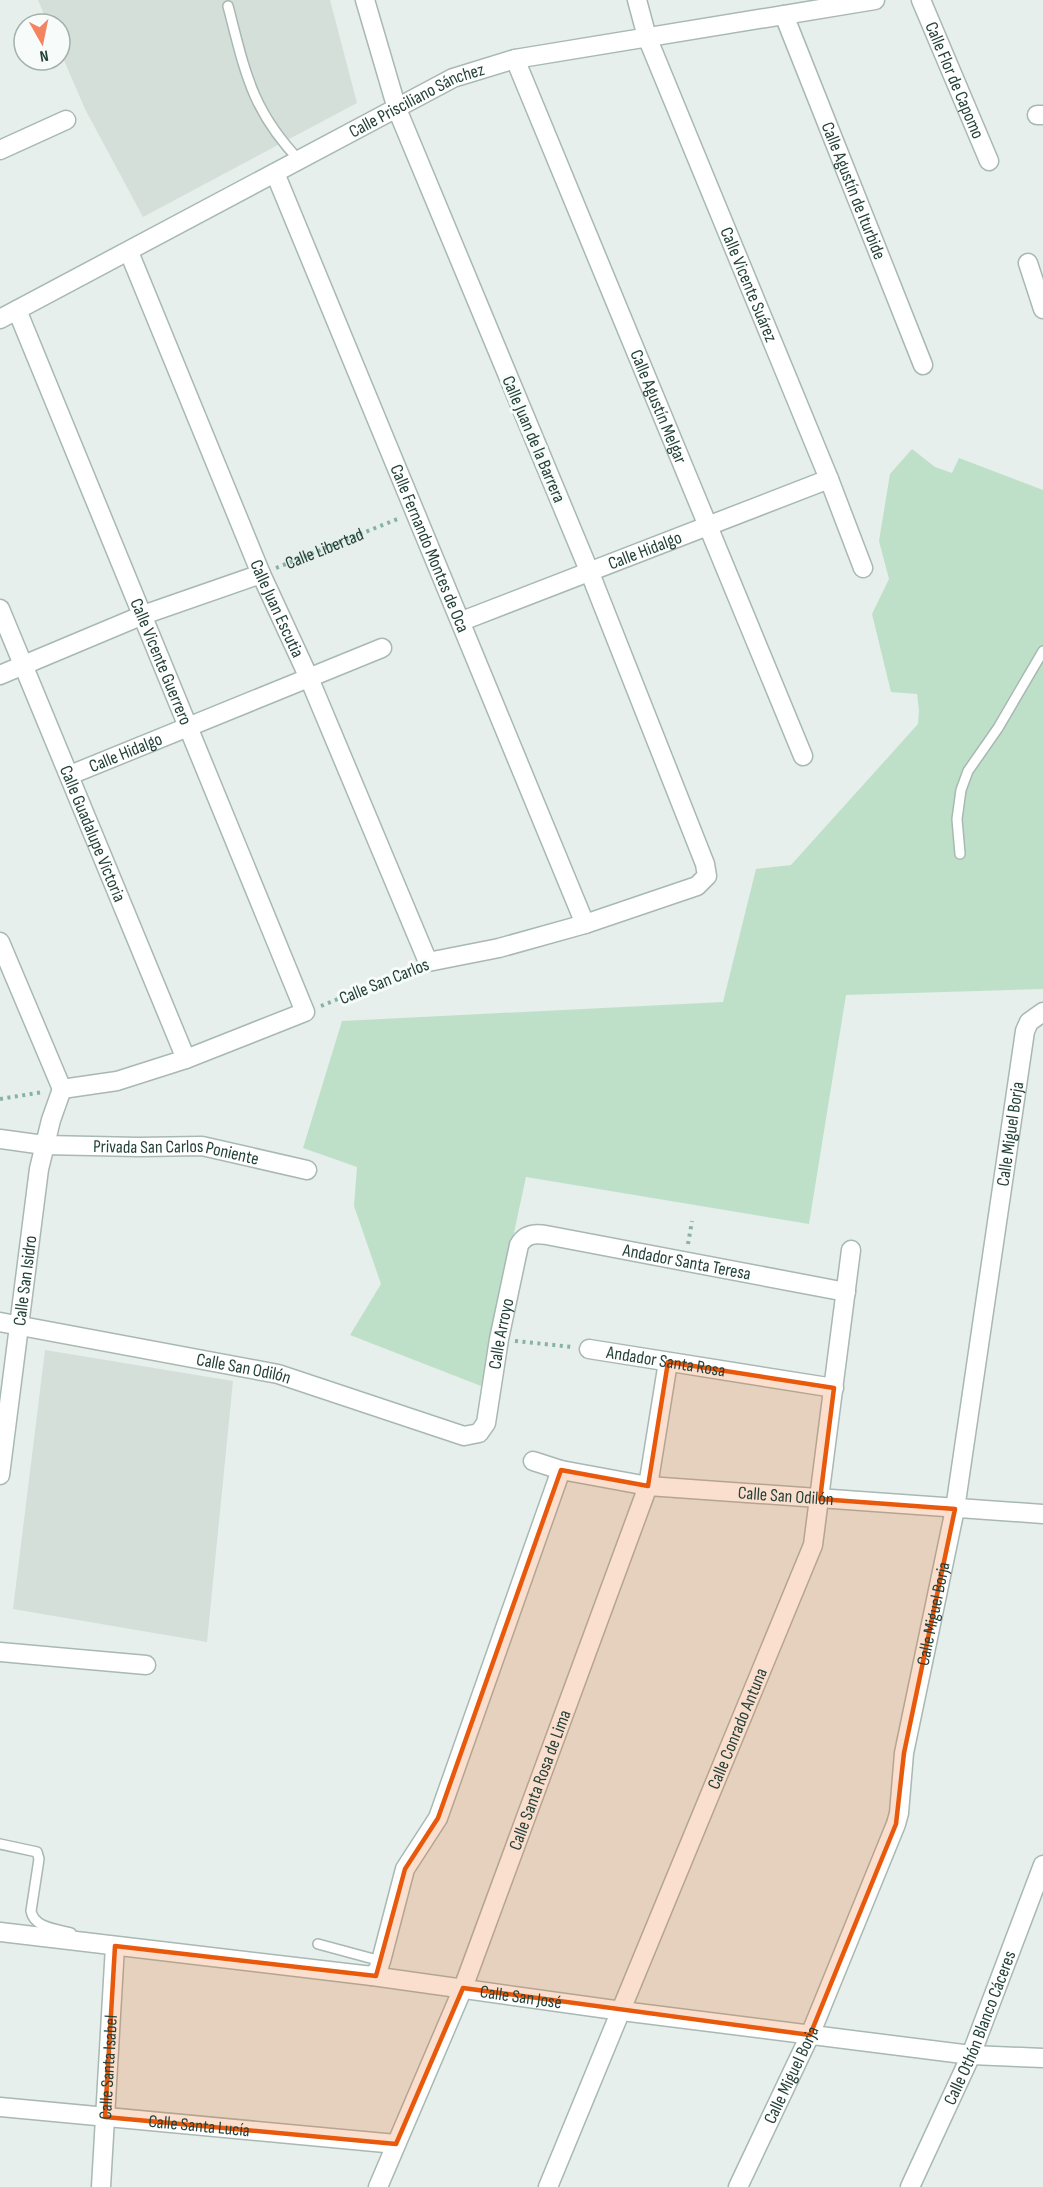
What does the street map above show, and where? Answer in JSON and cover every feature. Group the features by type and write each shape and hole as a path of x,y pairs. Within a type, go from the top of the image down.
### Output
{"street":[{"name":"Calle Juan de la Barrera","path":"365,0 397,109 590,573 705,864 707,876"},
{"name":"Calle Vicente Suárez","path":"637,0 647,38 829,479 863,568"},
{"name":"Calle Prisciliano Sánchez","path":"0,319 453,78 515,59 875,0"},
{"name":"Calle Flor de Capomo","path":"921,0 989,161"},
{"name":"Calle Agustín de Iturbide","path":"784,15 923,365"},
{"name":"Calle Agustín Melgar","path":"515,59 803,756"},
{"path":"0,150 66,120"},
{"name":"Calle Fernando Montes de Oca","path":"275,173 462,621 585,924"},
{"name":"Calle Juan Escutia","path":"129,252 261,574 309,678 428,962"},
{"path":"1028,263 1043,309"},
{"name":"Calle Vicente Guerrero","path":"17,310 305,1012"},
{"name":"Calle Hidalgo","path":"462,621 829,479"},
{"path":"0,675 143,615 261,574"},
{"name":"Calle Guadalupe Victoria","path":"0,609 186,1059"},
{"name":"Calle Hidalgo","path":"69,776 382,648"},
{"name":"Calle San Carlos","path":"428,962 499,948 585,924 697,886 707,876"},
{"path":"0,942 60,1094 117,1081 186,1059 305,1012"},
{"name":"Calle Miguel Borja","path":"738,2187 810,2035 899,1813 904,1753 955,1509 1025,1031 1040,1013"},
{"name":"Calle San Isidro","path":"0,1474 2,1446 21,1325 39,1169 60,1094"},
{"path":"0,1139 44,1145"},
{"name":"Privada San Carlos Poniente","path":"44,1145 202,1146 308,1170"},
{"name":"Andador Santa Teresa","path":"529,1236 546,1235 846,1292"},
{"name":"Calle Arroyo","path":"479,1433 486,1423 499,1339 519,1245 529,1236"},
{"name":"Calle Conrado Antuna","path":"548,2187 813,1545 851,1250"},
{"name":"Calle San Odilón","path":"0,1322 278,1374 464,1436 479,1433"},
{"name":"Andador Santa Rosa","path":"589,1349 834,1388"},
{"name":"Calle Santa Rosa de Lima","path":"378,2187 463,1988 648,1486 668,1362"},
{"name":"Calle San Odilón","path":"533,1461 561,1470 648,1486 1043,1514"},
{"path":"377,1969 405,1869 438,1818 561,1470"},
{"path":"0,1652 146,1665"},
{"name":"Calle Othón Blanco Cáceres","path":"910,2187 971,2055 1043,1865"},
{"name":"Calle San José","path":"0,1932 115,1946 377,1969 463,1988 622,2011 971,2055 1043,2058"},
{"name":"Calle Santa Isabel","path":"101,2187 115,1946"},
{"name":"Calle Santa Lucía","path":"0,2107 396,2144"}],"lane":[{"path":"228,6 248,82 254,96 270,126 300,160"},
{"path":"960,854 957,819 961,790 968,771 998,728 1043,651"},
{"path":"0,1844 33,1851 39,1856 31,1911 35,1922 115,1946"},
{"path":"318,1944 377,1969"}],"path":[{"name":"Calle Libertad","path":"261,574 415,512"},
{"name":"Calle San Carlos","path":"305,1012 428,962"},
{"path":"0,1099 60,1094"},
{"path":"685,1262 692,1221"},
{"name":"Andador Santa Rosa","path":"499,1339 589,1349"}],"highlighted area":[{"path":"668,1362 834,1388 820,1499 955,1509 904,1753 896,1824 810,2035 463,1988 396,2144 105,2117 115,1946 376,1976 405,1869 438,1818 561,1470 648,1486"}],"shaded area":[{"path":"38,0 330,0 357,103 143,217 85,109 69,72 72,72 72,12 43,12"},
{"path":"45,1350 233,1381 207,1642 13,1609"}],"green space":[{"path":"912,449 935,467 952,473 959,458 1043,490 1043,989 846,995 809,1224 526,1177 481,1386 350,1335 381,1284 354,1206 357,1167 303,1148 342,1021 723,1002 756,869 791,865 918,724 917,694 891,692 872,614 889,579 879,541 890,474"}]}
